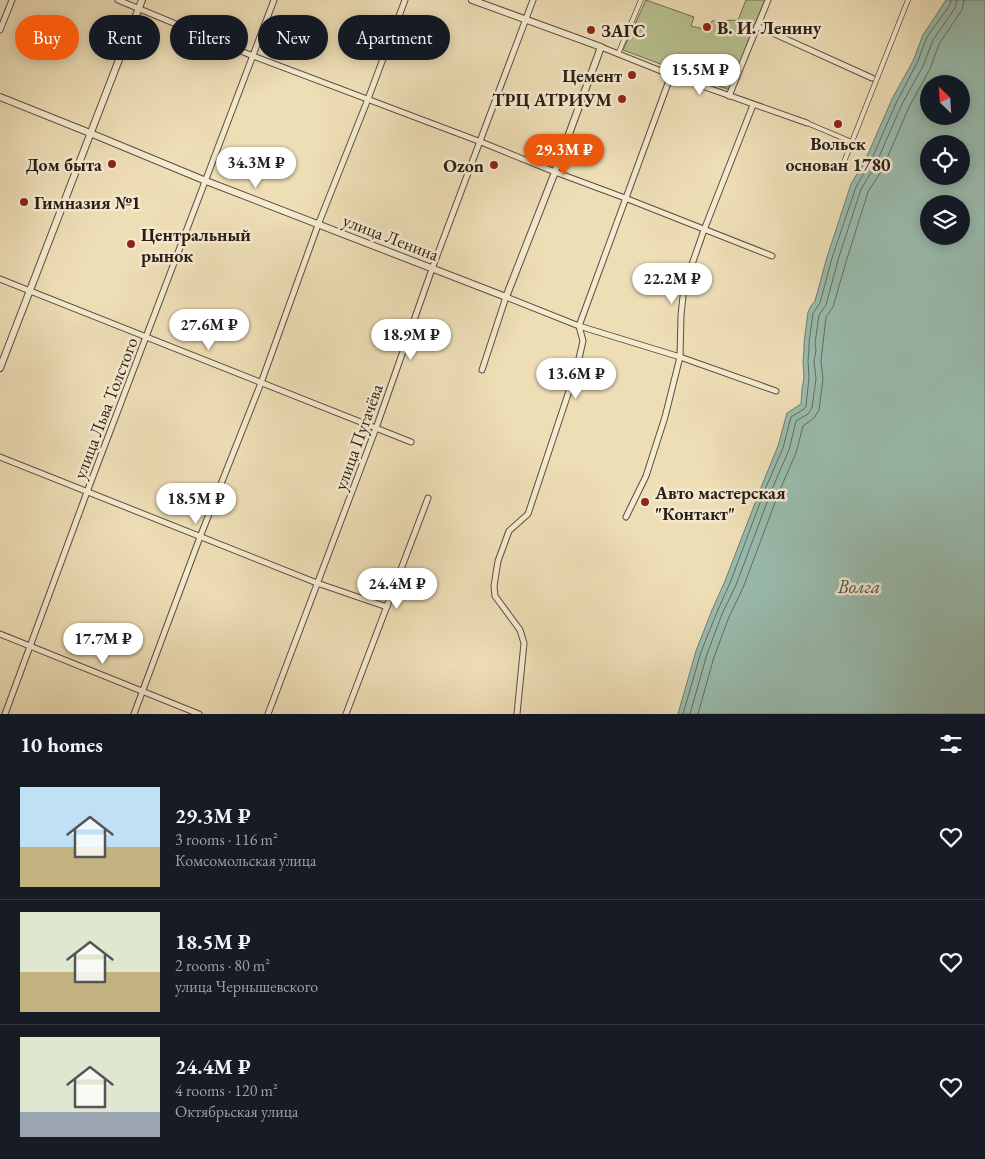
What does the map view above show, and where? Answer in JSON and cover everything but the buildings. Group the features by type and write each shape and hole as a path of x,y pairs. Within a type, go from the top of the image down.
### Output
{"street":[{"path":"0,30 12,0"},
{"path":"118,0 253,56 772,256"},
{"path":"0,368 142,0"},
{"name":"улица Льва Толстого","path":"5,714 87,492 274,0"},
{"path":"134,714 405,0"},
{"path":"472,0 601,47 671,75 807,123 852,142"},
{"name":"улица Пугачёва","path":"268,714 376,428 432,269 533,0"},
{"path":"618,54 641,0"},
{"path":"729,96 768,0"},
{"path":"842,167 908,0"},
{"path":"758,26 872,78"},
{"path":"482,370 506,297 601,47"},
{"path":"517,714 524,643 520,630 496,596 494,586 498,561 509,531 528,514 577,368 584,341 579,326 671,75"},
{"name":"улица Ленина","path":"0,97 318,225 579,326 680,357 776,391"},
{"path":"626,517 649,468 665,417 680,357 684,287 704,230 753,105"},
{"path":"0,279 411,442"},
{"path":"0,457 317,583 387,607"},
{"path":"346,714 428,498"},
{"path":"0,634 199,714"}],"green space":[{"path":"646,0 694,17 691,26 708,30 712,21 738,20 746,0 765,0 730,90 623,50"}],"water":[{"name":"Волга","path":"946,0 985,0 985,714 678,714 696,651 778,446 787,413 801,404 804,378 804,343 808,312 815,301 851,184 865,161 892,99 913,61 923,35"}],"place":[{"name":"В. И. Ленину","path":"707,27"},
{"name":"ЗАГС","path":"591,30"},
{"name":"Цемент","path":"632,75"},
{"name":"ТРЦ АТРИУМ","path":"622,99"},
{"name":"Вольск основан 1780","path":"838,124"},
{"name":"Дом быта","path":"112,164"},
{"name":"Ozon","path":"494,165"},
{"name":"Гимназия №1","path":"24,202"},
{"name":"Центральный рынок","path":"131,244"},
{"name":"Авто мастерская \"Контакт\"","path":"645,502"}]}
